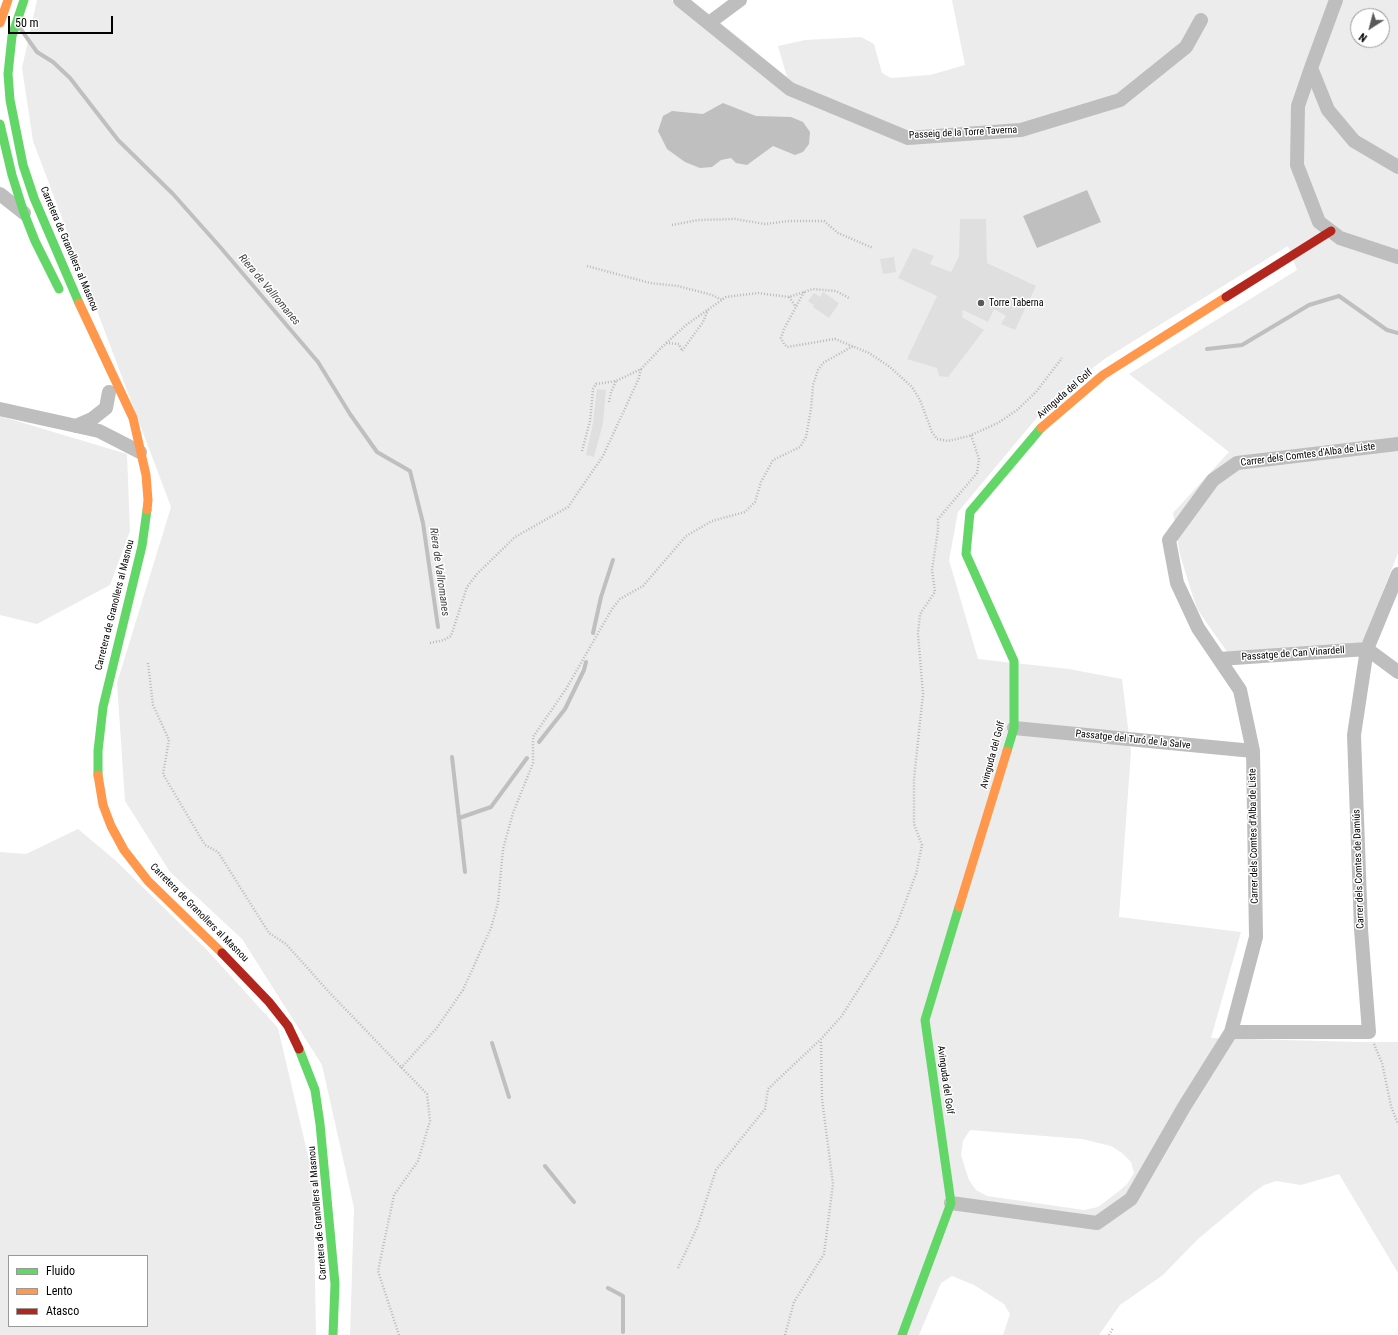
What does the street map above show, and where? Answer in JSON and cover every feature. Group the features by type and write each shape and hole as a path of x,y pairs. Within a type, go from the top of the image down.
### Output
{"main road":[{"path":"0,23 8,0"},
{"name":"Carretera de Granollers al Masnou","path":"24,0 12,36 8,74 10,100 24,165 34,198 63,267 133,418 146,475 148,500 145,528 102,707 98,751 98,774 103,805 111,826 124,850 148,880 239,969 269,1002 288,1026 297,1044 315,1090 320,1124 335,1284 333,1335"},
{"path":"0,124 12,175 24,213 35,241 63,299"},
{"path":"34,198 39,230 35,241"},
{"name":"Avinguda del Golf","path":"902,1335 951,1203 925,1020 1014,728 1014,661 966,554 970,512 1046,423 1103,375 1331,231"},
{"name":"Carretera de Granollers al Masnou","path":"124,422 140,452"}],"street":[{"name":"Passeig de la Torre Taverna","path":"680,0 790,89 908,138 1022,130 1120,100 1186,47 1200,20"},
{"path":"709,23 740,0"},
{"path":"1336,0 1298,106 1297,165 1319,222 1340,238 1398,257"},
{"path":"1311,68 1328,110 1354,141 1398,167"},
{"path":"0,194 24,213"},
{"path":"76,426 92,419 106,408 110,394"},
{"path":"0,409 99,432 140,452"},
{"name":"Carrer dels Comtes d'Alba de Liste","path":"951,1203 1004,1212 1097,1223 1131,1199 1184,1108 1231,1032 1256,937 1253,751 1240,690 1198,628 1177,583 1169,540 1213,480 1237,463 1398,444"},
{"name":"Carrer dels Comtes de Damiús","path":"1369,1032 1361,929 1354,735 1367,649 1398,574"},
{"path":"1367,649 1398,672"},
{"name":"Passatge de Can Vinardell","path":"1219,659 1367,649"},
{"name":"Passatge del Turó de la Salve","path":"1014,728 1253,751"},
{"path":"1231,1032 1369,1032"}],"path":[{"path":"672,225 698,220 735,219 765,224 789,221 824,221 838,233 873,248"},
{"path":"587,266 650,283 678,286 712,295 722,300"},
{"path":"582,451 590,422 593,389 596,384 616,381 641,368 686,325 726,297 758,293 789,297 813,289 836,291 849,298"},
{"path":"804,292 781,338 787,347 835,339 869,353 890,367 912,387 920,400 932,432 937,439 948,441 971,435 998,423 1017,410 1036,392 1062,358"},
{"path":"789,297 796,307"},
{"path":"666,343 679,344 682,351 703,322 709,310"},
{"path":"402,1068 436,1029 463,990 477,960 491,928 498,903 503,849 512,813 533,762 533,737 566,689 612,609 620,599 643,586 686,536 712,521 745,512 755,502 761,482 773,460 800,447 806,437 811,410 813,385 818,370 823,363 853,346"},
{"path":"430,643 444,640 451,636 468,588 477,574 515,537 568,507 604,456 639,378 641,368"},
{"path":"609,402 610,392 616,381"},
{"path":"678,1268 696,1228 716,1170 765,1109 768,1089 822,1039 841,1017 880,956 898,924 916,874 922,845 914,824 914,786 923,694 918,634 920,614 935,592 932,570 938,530 938,519 977,473 979,459 971,435"},
{"path":"148,663 153,705 169,740 163,774 205,845 218,852 269,933 286,944 329,992 428,1094 430,1121 418,1161 394,1195 378,1270 398,1335"},
{"path":"1369,1032 1382,1063 1391,1106 1398,1124"},
{"path":"785,1335 794,1302 824,1254 833,1184 822,1099 822,1039"},
{"path":"1109,1335 1113,1328"}],"shaded area":[{"path":"37,0 671,0 704,24 712,16 787,77 778,46 805,40 861,37 874,44 882,73 891,78 930,75 965,65 952,0 1398,0 1398,553 1362,645 1230,656 1197,609 1180,555 1173,513 1229,452 1129,374 1297,270 1288,246 1106,358 1055,396 958,512 949,560 978,659 1069,669 1122,679 1131,752 1119,917 1241,932 1211,1038 1398,1042 1398,1273 1339,1174 1301,1185 1276,1181 1264,1185 1197,1240 1163,1275 1120,1305 1099,1335 1003,1335 1010,1314 1004,1304 974,1285 952,1276 941,1283 919,1335 350,1335 354,1208 322,1065 242,939 170,872 125,801 117,683 171,507 33,141 22,68","holes":["970,1130 1082,1139 1111,1146 1122,1153 1131,1162 1134,1173 1127,1184 1098,1207 1084,1210 987,1196 976,1190 969,1180 961,1155 963,1141"]},
{"path":"723,103 756,116 791,117 803,122 810,132 809,144 803,152 795,155 773,146 747,165 736,163 731,158 721,160 712,167 700,168 685,162 667,149 658,131 663,116 672,111 703,114"},
{"path":"1087,190 1101,222 1037,248 1023,216"},
{"path":"0,416 127,454 130,531 110,585 37,624 0,615"},
{"path":"78,829 115,860 207,950 278,1028 313,1177 316,1335 0,1335 0,852 26,854"}],"building":[{"name":"Torre Taberna","path":"960,219 986,219 987,263 1036,286 1015,330 1001,324 1006,316 994,309 988,322 963,310 962,317 984,330 948,377 939,376 937,368 907,359 937,296 898,278 913,248 934,256 930,264 951,272 959,256"},
{"path":"894,257 896,272 883,274 880,259"},
{"path":"823,292 839,303 829,318 813,307 814,305 808,301 814,293 820,297"},
{"path":"597,389 606,390 603,423 594,457 586,455 593,423"}],"waterway":[{"name":"Riera de Vallromanes","path":"20,28 37,52 53,62 70,78 118,140 173,194 318,362 350,414 377,452 410,471 423,523 438,627"},
{"path":"1207,349 1242,345 1309,305 1339,296 1387,330 1398,333"},
{"path":"593,633 601,597 613,560"},
{"path":"539,742 565,709 584,670 586,662"},
{"name":"Riera de Vallromanes","path":"452,757 465,872"},
{"path":"459,818 491,807 527,758"},
{"name":"Riera de Vallromanes","path":"492,1043 509,1097"},
{"name":"Riera de Vallromanes","path":"545,1166 574,1202"},
{"name":"Riera de Vallromanes","path":"608,1288 623,1296 623,1332"}],"traffic: fast":[{"path":"24,0 12,36 8,74 10,100 23,165 34,198 79,303"},
{"path":"0,124 12,175 24,213 35,241 59,289"},
{"path":"1007,751 1014,728 1014,661 966,554 970,512 1041,428"},
{"path":"98,775 98,751 103,707 142,546 147,510"},
{"path":"902,1335 951,1203 925,1020 959,907"},
{"path":"299,1049 315,1090 320,1124 335,1284 333,1335"}],"traffic: slow":[{"path":"0,23 8,0"},
{"path":"1041,428 1103,375 1226,297"},
{"path":"79,303 133,418 146,475 148,500 147,510"},
{"path":"959,907 1007,751"},
{"path":"98,775 103,805 111,826 124,850 148,881 222,953"}],"traffic: jam":[{"path":"1226,297 1331,231"},
{"path":"222,953 269,1002 288,1026 299,1049"}],"place":[{"name":"Torre Taberna","path":"981,303"}]}
